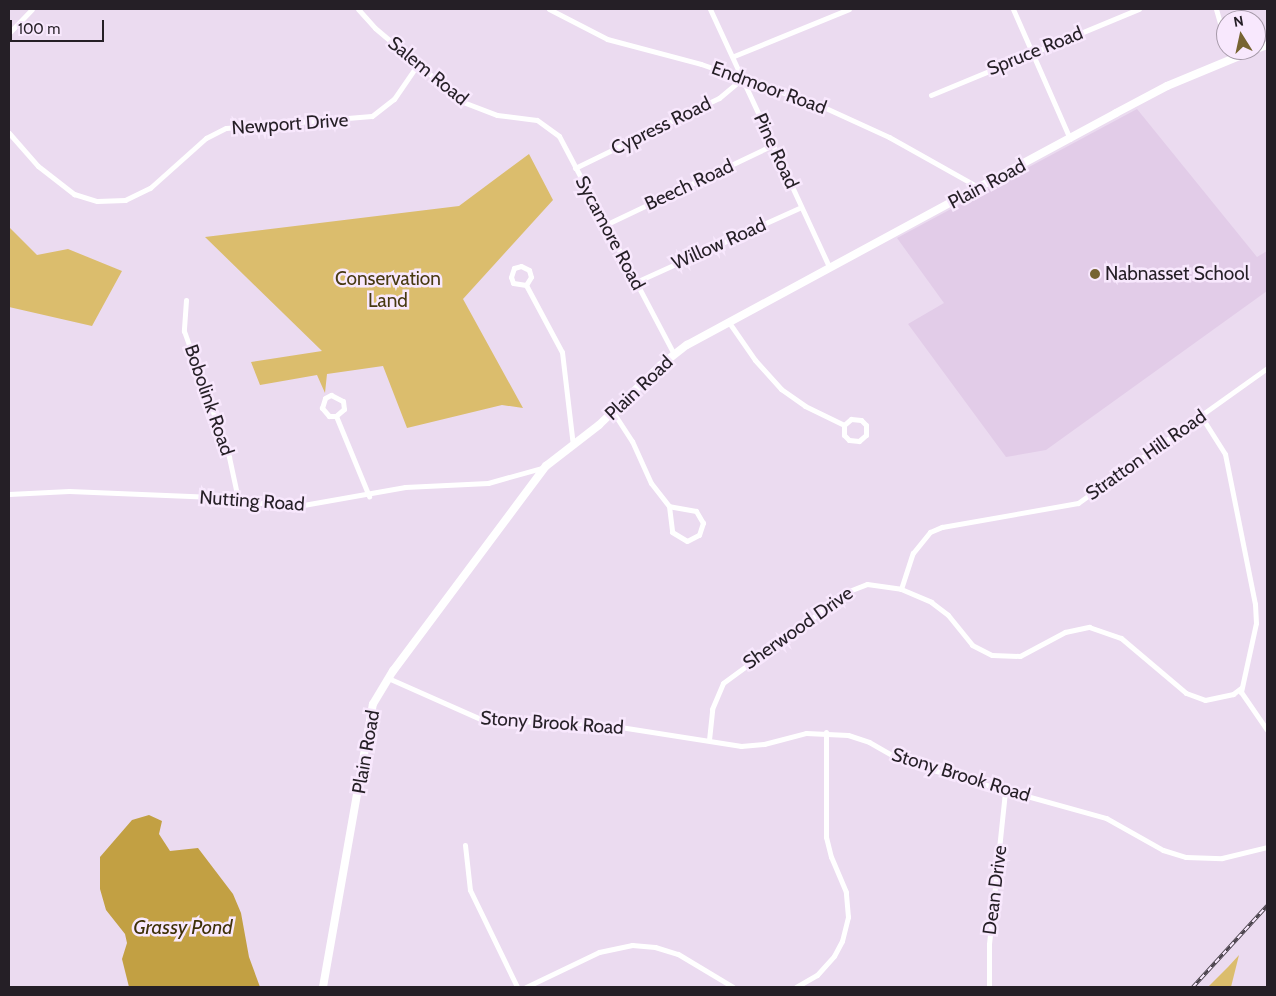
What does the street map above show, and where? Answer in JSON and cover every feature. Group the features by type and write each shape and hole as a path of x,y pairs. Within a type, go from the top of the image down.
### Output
{"main road":[{"name":"Plain Road","path":"323,987 356,811 367,724 373,704 388,678 546,466 613,412 674,354 728,321 980,188 1167,86 1230,60"}],"street":[{"path":"9,33 32,9"},
{"name":"Salem Road","path":"358,9 454,96 475,108 497,115 537,120"},
{"name":"Endmoor Road","path":"549,9 607,39 743,78 844,116 952,170 980,188"},
{"name":"Pine Road","path":"710,9 734,56 829,266"},
{"path":"734,56 849,9"},
{"path":"1013,9 1070,139"},
{"name":"Spruce Road","path":"931,95 1140,9"},
{"name":"Newport Drive","path":"9,132 38,166 74,194 97,201 125,200 150,188 206,138 226,128 372,116 394,99 418,64"},
{"name":"Cypress Road","path":"575,168 719,98 743,78"},
{"name":"Sycamore Road","path":"537,120 559,136 674,354"},
{"name":"Beech Road","path":"605,225 773,145"},
{"name":"Willow Road","path":"636,282 802,206"},
{"path":"517,266 524,266 531,274 526,285 519,286 511,280 512,270 517,266"},
{"path":"526,285 562,352 573,445"},
{"name":"Bobolink Road","path":"186,300 184,331 229,456 238,499"},
{"path":"728,321 755,360 781,389 805,406 844,425"},
{"name":"Stratton Hill Road","path":"901,589 916,547 930,532 948,526 1078,503 1267,368"},
{"path":"331,395 343,401 344,409 336,416 329,416 322,408 323,401 331,395"},
{"path":"613,412 632,441 651,483 669,506 671,528 675,536 687,541 699,535 703,523 696,511 669,506"},
{"path":"336,416 369,496"},
{"path":"1201,416 1225,454 1255,604 1256,623 1240,688 1267,730"},
{"path":"851,419 858,419 866,425 866,435 859,441 851,441 844,435 844,425 851,419"},
{"name":"Nutting Road","path":"9,494 69,491 238,499 292,507 369,496 405,487 488,483 546,466"},
{"path":"523,474 533,483"},
{"name":"Sherwood Drive","path":"709,740 714,699 718,689 731,675 849,591 867,584 901,589 943,610 972,645 992,655 1020,656 1065,632 1089,627 1121,638 1186,693 1205,700 1233,694 1240,688"},
{"name":"Stony Brook Road","path":"388,678 474,719 600,724 749,746 806,733 826,732 855,736 904,762 1005,792 1106,818 1163,850 1192,858 1222,858 1267,847"},
{"path":"796,987 817,975 834,956 842,941 848,917 846,892 827,844 826,732"},
{"name":"Dean Drive","path":"989,987 989,944 1005,792"},
{"path":"465,845 470,890 517,987"},
{"path":"526,987 609,948 643,945 678,954 733,987"}],"shaded area":[{"name":"Nabnasset School","path":"1137,109 1257,257 1267,251 1267,291 1046,450 1006,457 908,324 944,303 897,238"}],"green space":[{"name":"Conservation Land","path":"529,154 553,200 463,299 523,408 502,405 407,428 383,366 327,374 325,393 317,375 260,385 251,362 322,351 205,237 459,206"},
{"path":"9,227 37,255 68,249 122,271 92,326 9,307"},
{"path":"1239,955 1231,987 1208,987 1228,967"}],"water":[{"name":"Grassy Pond","path":"149,815 162,821 159,834 170,851 198,848 233,894 241,913 249,957 260,987 129,987 122,959 127,943 125,934 106,910 100,889 100,857 132,820"}],"railway":[{"path":"1193,987 1267,906"}],"place":[{"name":"Nabnasset School","path":"1095,274"}]}
